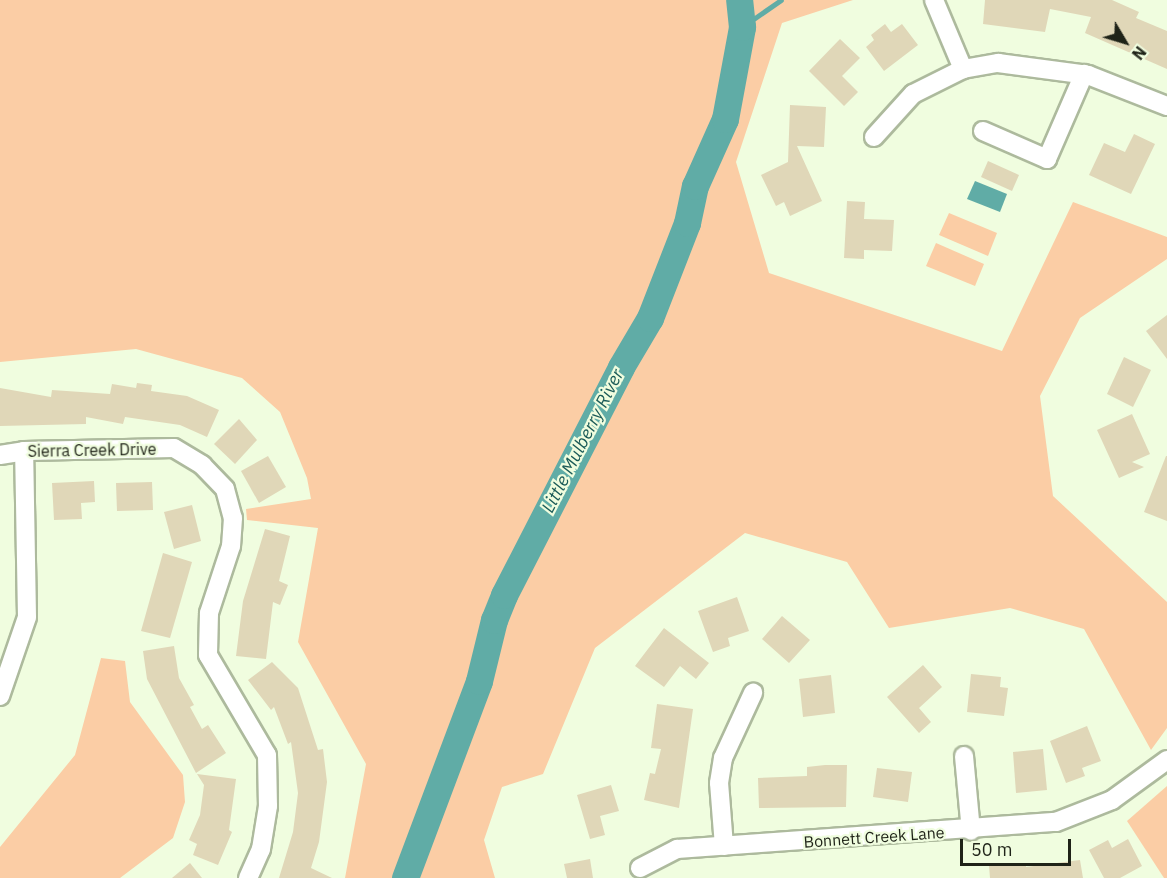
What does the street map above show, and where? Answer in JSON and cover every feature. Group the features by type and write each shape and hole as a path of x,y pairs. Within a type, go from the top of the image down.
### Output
{"street":[{"path":"934,0 963,69"},
{"path":"874,137 912,94 963,69 998,63 1084,74 1167,106"},
{"path":"983,131 1047,159 1084,74"},
{"name":"Sierra Creek Drive","path":"0,455 24,451 174,448 202,465 225,489 233,518 231,546 209,613 208,655 267,755 268,806 261,849 248,878"},
{"path":"0,696 27,617 24,451"},
{"path":"724,846 719,783 723,758 753,693"},
{"path":"964,756 971,831"},
{"name":"Bonnett Creek Lane","path":"640,868 677,849 971,831 1056,822 1112,800 1167,760"}],"shaded area":[{"path":"0,0 853,0 782,23 736,162 769,273 1002,351 1073,202 1167,237 1167,259 1080,318 1040,396 1053,496 1167,602 1167,728 1151,750 1084,629 1010,608 889,628 847,562 745,533 595,648 543,774 502,787 484,840 495,878 345,878 366,764 298,642 318,528 247,520 246,509 311,499 307,478 280,412 242,378 136,349 0,362"},
{"path":"949,213 997,233 988,256 939,235"},
{"path":"936,243 984,264 975,286 926,266"},
{"path":"101,658 125,661 130,702 183,775 185,802 173,838 120,878 0,878 0,847 75,755"},
{"path":"1167,786 1167,878 1164,878 1127,821"}],"water":[{"path":"975,181 1007,194 1000,212 967,199"}],"building":[{"path":"985,0 1112,0 1139,12 1136,18 1167,31 1167,69 1085,33 1091,17 1050,9 1045,32 983,24"},
{"path":"885,24 891,32 902,24 918,45 884,71 866,47 874,40 871,35"},
{"path":"840,39 860,58 842,76 858,92 844,106 809,71"},
{"path":"790,105 826,107 824,147 797,146 822,201 790,216 784,202 776,206 761,175 788,162"},
{"path":"1134,134 1155,144 1131,194 1089,175 1104,143 1125,152"},
{"path":"988,161 1019,175 1012,191 981,177"},
{"path":"847,201 865,202 864,219 894,220 892,251 864,250 864,259 844,258"},
{"path":"1167,315 1167,359 1146,331"},
{"path":"1124,357 1151,370 1133,407 1107,394"},
{"path":"137,383 152,385 151,391 187,396 219,410 207,437 180,425 125,417 123,424 86,417 86,424 0,426 0,388 51,397 52,390 110,394 112,384 136,388"},
{"path":"1132,414 1150,454 1132,462 1144,467 1119,478 1097,430"},
{"path":"239,419 257,440 235,464 214,444"},
{"path":"268,456 286,487 259,503 241,471"},
{"path":"1167,456 1167,521 1144,512"},
{"path":"94,481 95,502 81,503 82,519 54,520 52,483"},
{"path":"152,482 153,510 117,511 116,483"},
{"path":"192,505 201,541 174,549 164,512"},
{"path":"265,529 290,536 279,581 288,585 280,605 273,602 266,659 236,656 243,601"},
{"path":"163,553 192,562 170,638 141,631"},
{"path":"737,597 749,631 728,638 730,646 713,652 698,611"},
{"path":"782,616 810,640 789,663 762,639"},
{"path":"664,628 709,663 696,679 680,666 664,687 635,666"},
{"path":"174,646 179,678 194,705 190,707 202,729 208,725 226,753 196,773 147,679 143,651"},
{"path":"272,662 298,688 318,750 323,749 327,782 319,842 311,868 332,878 279,878 293,832 298,793 291,742 288,744 274,707 271,710 248,680"},
{"path":"923,665 942,687 919,708 931,722 919,733 887,697"},
{"path":"971,674 1001,677 1000,687 1008,688 1004,716 967,712"},
{"path":"831,675 835,713 803,717 799,679"},
{"path":"657,704 693,709 679,808 644,800 650,773 655,774 661,749 651,748"},
{"path":"1087,726 1101,761 1082,768 1085,776 1066,783 1050,741"},
{"path":"1043,749 1047,790 1016,793 1013,752"},
{"path":"847,765 846,807 759,808 758,778 807,776 807,767"},
{"path":"877,768 912,772 908,802 873,797"},
{"path":"197,774 236,779 229,830 232,832 218,865 193,855 197,844 189,840 200,815 204,785"},
{"path":"611,785 619,811 600,816 605,835 590,839 577,795"},
{"path":"1128,839 1142,866 1120,878 1104,878 1089,850 1108,840 1112,848"},
{"path":"590,859 593,878 567,878 564,864"},
{"path":"1080,860 1083,878 990,878 989,866 1026,864 1026,867"},
{"path":"190,863 202,878 172,878"}],"waterway":[{"name":"Little Mulberry River","path":"405,878 479,681 494,620 504,595 621,367 650,318 687,223 695,186 725,119 742,27 739,0"},
{"path":"742,27 781,0"}]}
